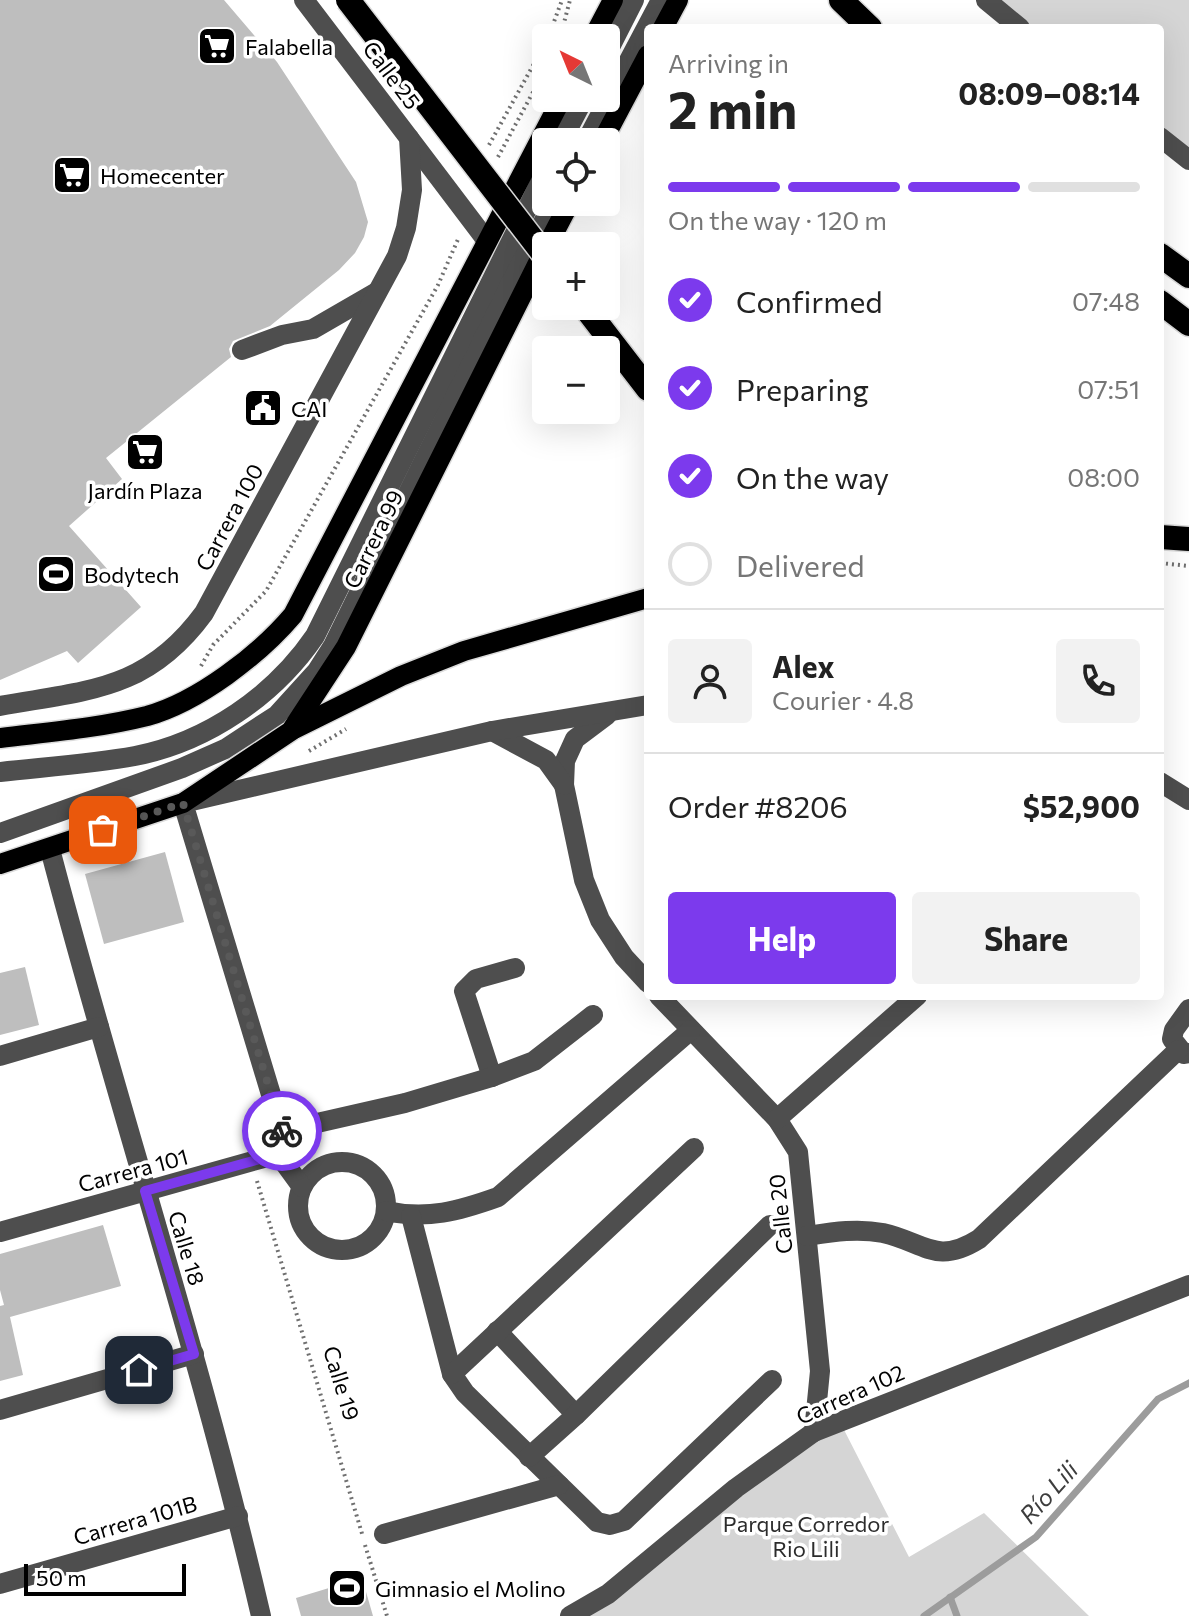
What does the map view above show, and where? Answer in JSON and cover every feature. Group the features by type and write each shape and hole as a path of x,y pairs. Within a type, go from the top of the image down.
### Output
{"highway":[{"path":"348,0 532,239"},
{"path":"841,0 866,24"},
{"path":"1164,258 1189,276"},
{"path":"595,320 644,384"},
{"path":"1164,529 1189,528"},
{"path":"1164,537 1189,539"}],"main road":[{"path":"600,24 613,0"},
{"path":"665,24 678,0"},
{"path":"609,128 644,63"},
{"name":"Carrera 99","path":"197,693 258,652 293,615 555,112"},
{"name":"Carrera 99","path":"183,803 291,731 346,647 532,275"},
{"path":"291,731 401,676 464,651 644,599"},
{"path":"0,738 98,726 150,715 197,693"},
{"path":"0,864 183,803"}],"street":[{"name":"Calle 25","path":"304,0 409,138 412,190"},
{"path":"620,28 634,0"},
{"path":"648,24 661,0"},
{"path":"997,4 1016,24"},
{"path":"593,128 644,32"},
{"path":"409,138 487,241"},
{"path":"1164,140 1189,160"},
{"name":"Carrera 100","path":"0,706 114,684 146,669 178,645 193,629 397,256 406,228 412,190"},
{"path":"2,772 135,755 175,745 262,696 300,659 315,636 532,199"},
{"path":"9,829 182,768 225,749 277,715 298,694 333,646 546,216"},
{"path":"242,350 282,335 313,329 377,292"},
{"path":"302,1187 278,1154 282,1131 183,803 492,731 644,706"},
{"path":"614,710 575,739 565,761 564,785 584,880 600,920 624,957 644,979"},
{"path":"492,731 546,760 564,785"},
{"path":"1164,784 1189,800"},
{"name":"Calle 18","path":"50,849 145,1191 194,1354 238,1516 261,1616"},
{"path":"492,1077 464,991 476,979 515,968"},
{"name":"Calle 20","path":"663,1000 777,1119 798,1152 820,1371 814,1432"},
{"path":"777,1119 912,1000"},
{"path":"807,1236 850,1230 884,1234 921,1247 959,1251 979,1239 1184,1051 1172,1039 1174,1030 1189,1009"},
{"path":"282,1131 405,1103 492,1077 534,1061 593,1015"},
{"path":"0,1056 99,1027"},
{"path":"386,1211 411,1216 463,1209 498,1197 691,1030"},
{"path":"452,1374 694,1148"},
{"name":"Carrera 101","path":"0,1232 278,1154"},
{"path":"330,1163 354,1164 375,1177 386,1199 386,1211 381,1226 372,1238 359,1247 344,1251 329,1249 315,1242 304,1231 298,1217 297,1201 302,1187 319,1168 330,1163"},
{"path":"411,1216 452,1374 465,1393 597,1522 610,1525 624,1521 772,1380"},
{"path":"529,1457 770,1225"},
{"name":"Carrera 102","path":"570,1616 608,1594 736,1488 814,1432 1189,1285"},
{"path":"497,1331 576,1415"},
{"path":"0,1410 194,1354"},
{"path":"384,1534 559,1485"},
{"name":"Carrera 101B","path":"0,1584 238,1516"}],"path":[{"path":"553,24 562,0"},
{"path":"564,24 570,0"},
{"path":"485,151 532,67"},
{"path":"495,163 532,94"},
{"path":"197,693 203,659 266,591 438,285 468,216"},
{"path":"1164,563 1189,566"},
{"path":"308,752 357,722"},
{"name":"Calle 19","path":"251,1163 387,1616"}],"green space":[{"path":"986,0 1189,0 1189,160 1164,140 1164,24 1015,24"},
{"name":"Parque Corredor Rio Lili","path":"840,1422 909,1557 984,1513 1089,1616 570,1616"}],"building":[{"name":"Jardín Plaza","path":"0,0 224,0 277,62 356,182 368,222 355,253 339,270 270,326 233,341 229,349 231,357 106,458 122,479 69,526 141,607 78,663 67,651 0,680"},
{"name":"CAI","path":"256,392 279,400 269,425 246,416"},
{"path":"165,852 184,922 104,944 85,874"},
{"path":"25,967 39,1025 0,1035 0,973"},
{"path":"103,1225 121,1286 10,1317 23,1375 0,1381 0,1306 4,1305 0,1290 0,1254"},
{"name":"Gimnasio el Molino","path":"362,1578 373,1616 301,1616 296,1598"}],"waterway":[{"name":"Río Lili","path":"924,1616 1036,1537 1158,1399 1189,1383"},
{"path":"950,1597 957,1616"}],"way so far":[{"path":"103,830 183,803 282,1131"}],"place":[{"name":"Falabella","path":"217,46"},
{"name":"Homecenter","path":"72,175"},
{"name":"CAI","path":"263,408"},
{"name":"Jardín Plaza","path":"145,452"},
{"name":"Bodytech","path":"56,574"},
{"name":"Gimnasio el Molino","path":"347,1588"}],"route":[{"path":"139,1370 194,1354 145,1191 278,1154 282,1131"}]}
